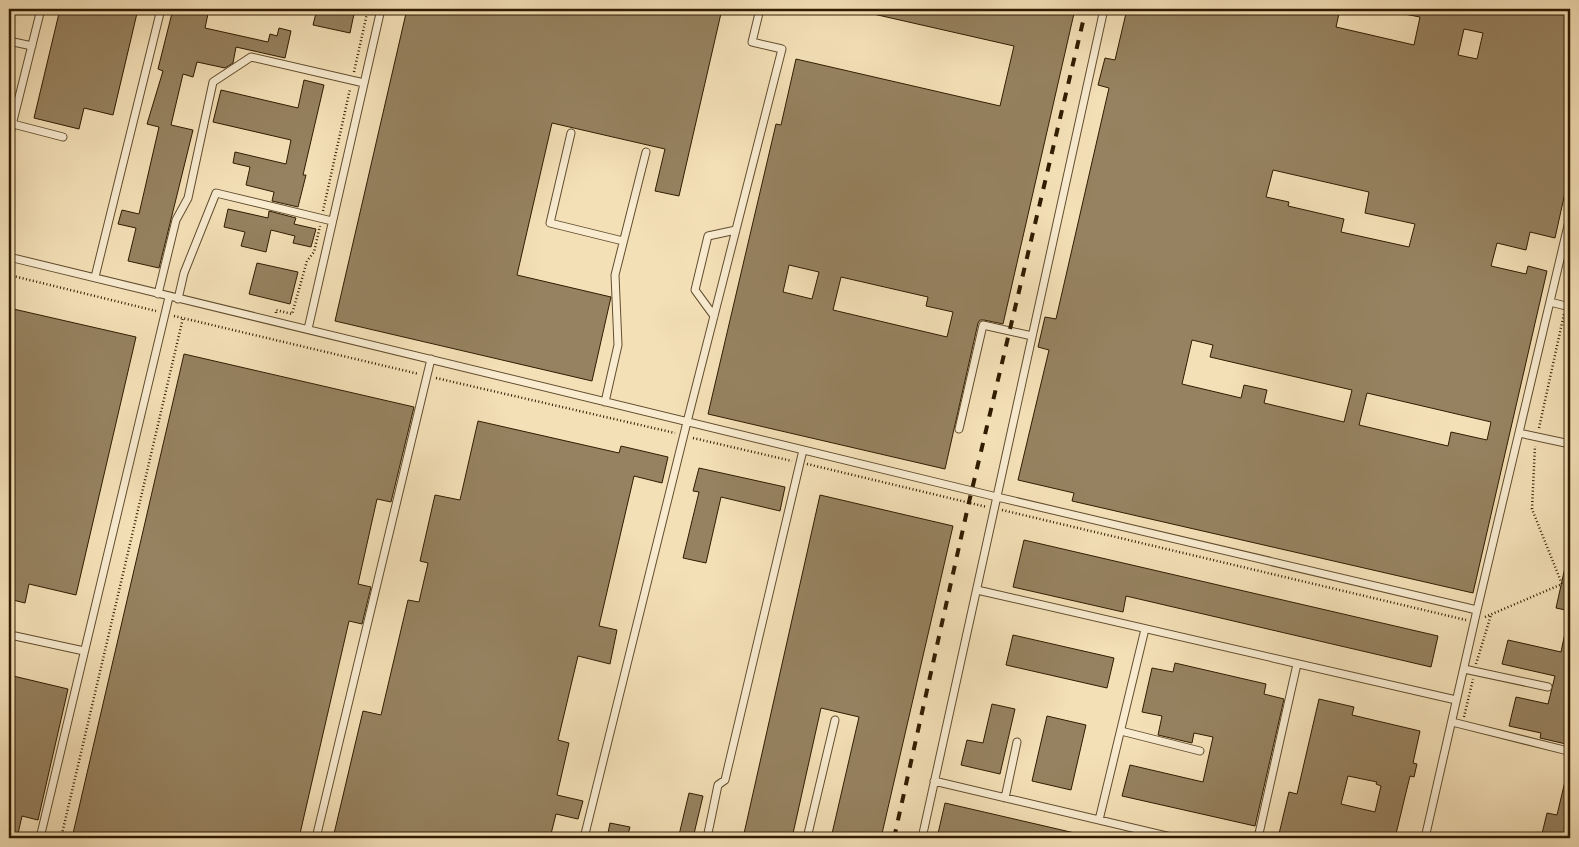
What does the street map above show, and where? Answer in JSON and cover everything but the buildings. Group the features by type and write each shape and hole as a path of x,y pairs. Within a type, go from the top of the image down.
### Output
{"lane":[{"path":"9,137 10,124 42,9"},
{"path":"95,277 161,9"},
{"path":"308,329 381,9"},
{"path":"584,838 683,435 782,49 752,42 760,9"},
{"path":"922,838 1104,9"},
{"path":"9,41 32,46"},
{"path":"158,294 176,220 188,198 213,82 251,57 364,83"},
{"path":"10,124 63,137"},
{"path":"571,133 550,223 623,241"},
{"path":"605,402 618,345 615,274 646,152"},
{"path":"178,299 184,273 216,193 332,221"},
{"path":"1425,838 1570,217"},
{"path":"714,316 695,290 708,236 736,230"},
{"path":"9,257 997,497 1477,610"},
{"path":"40,838 169,296"},
{"path":"1550,302 1570,307"},
{"path":"959,429 984,325 1032,336"},
{"path":"316,838 431,359"},
{"path":"1519,433 1570,444"},
{"path":"707,838 718,785 725,780 802,450"},
{"path":"976,590 1456,700"},
{"path":"1099,820 1146,629"},
{"path":"15,636 84,651"},
{"path":"1258,838 1297,664"},
{"path":"1464,668 1548,688"},
{"path":"807,838 835,720"},
{"path":"1452,722 1568,751 1570,748"},
{"path":"1121,732 1200,751"},
{"path":"1005,798 1017,742"},
{"path":"934,781 1175,838"}],"path":[{"path":"274,321 276,310 292,314 307,261 314,252 368,9"},
{"path":"9,275 165,314 1474,622 1562,584"},
{"path":"61,838 183,318"}],"railway":[{"path":"894,838 969,502 1086,9"}]}
